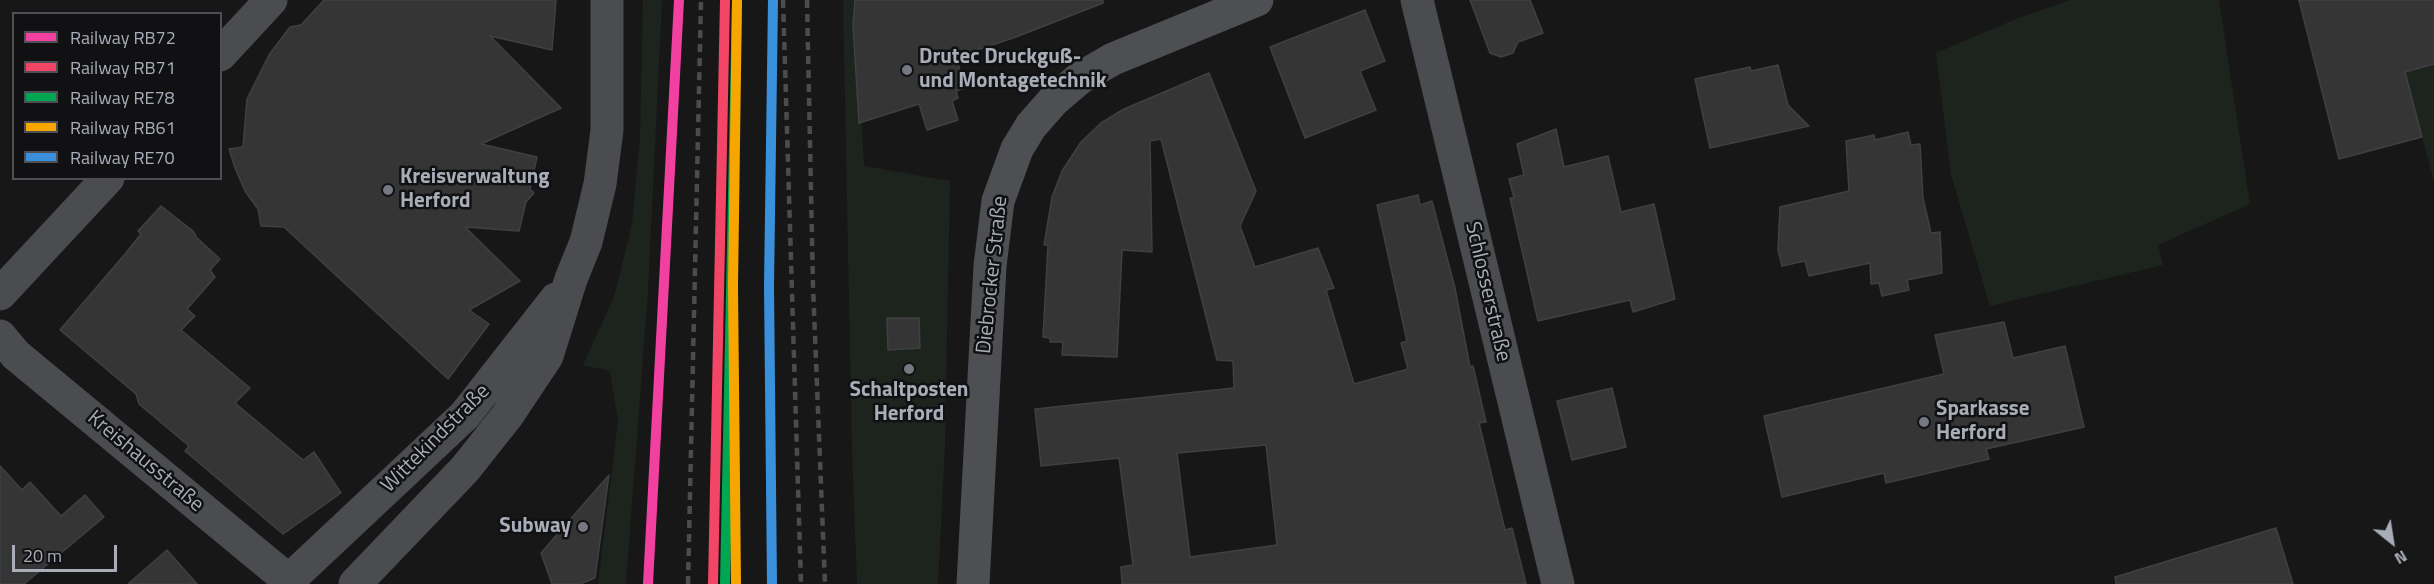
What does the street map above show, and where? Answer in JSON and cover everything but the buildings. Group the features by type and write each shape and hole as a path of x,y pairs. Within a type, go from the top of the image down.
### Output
{"main road":[{"name":"Diebrocker Straße","path":"973,584 990,266 998,201 1017,148 1031,126 1053,101 1080,78 1113,59 1257,0"}],"street":[{"path":"222,53 271,0"},
{"name":"Wittekindstraße","path":"355,584 465,469 507,416 547,356 588,232 600,184 607,130 607,0"},
{"name":"Schlosserstraße","path":"1417,0 1558,584"},
{"path":"0,294 106,180"},
{"name":"Wittekindstraße","path":"289,583 465,415 522,345 571,279"},
{"name":"Kreishausstraße","path":"0,336 16,355 289,583"}],"shaded area":[{"path":"643,0 662,0 648,290 626,584 598,584 618,421 610,371 583,365 614,297 632,224 640,138"},
{"path":"843,0 855,0 864,166 950,181 945,444 938,584 857,584"},
{"path":"2070,0 2219,0 2250,204 2158,245 2163,265 1990,306 1951,175 1936,53 2016,19"},
{"path":"2434,64 2434,182 2405,72"}],"railway":[{"path":"688,584 701,0"},
{"path":"783,0 801,584"},
{"path":"807,0 813,286 825,584"}],"rail line":[{"name":"RB72","path":"648,584 679,0"},
{"name":"RB71","path":"713,584 725,0"},
{"name":"RE78","path":"725,584 737,0"},
{"name":"RB61","path":"736,584 733,286 737,0"},
{"name":"RE70","path":"772,584 769,286 773,0"}],"place":[{"name":"Drutec Druckguß- und Montagetechnik","path":"907,70"},
{"name":"Kreisverwaltung Herford","path":"388,190"},
{"name":"Schaltposten Herford","path":"909,369"},
{"name":"Sparkasse Herford","path":"1924,422"},
{"name":"Subway","path":"583,527"}]}
